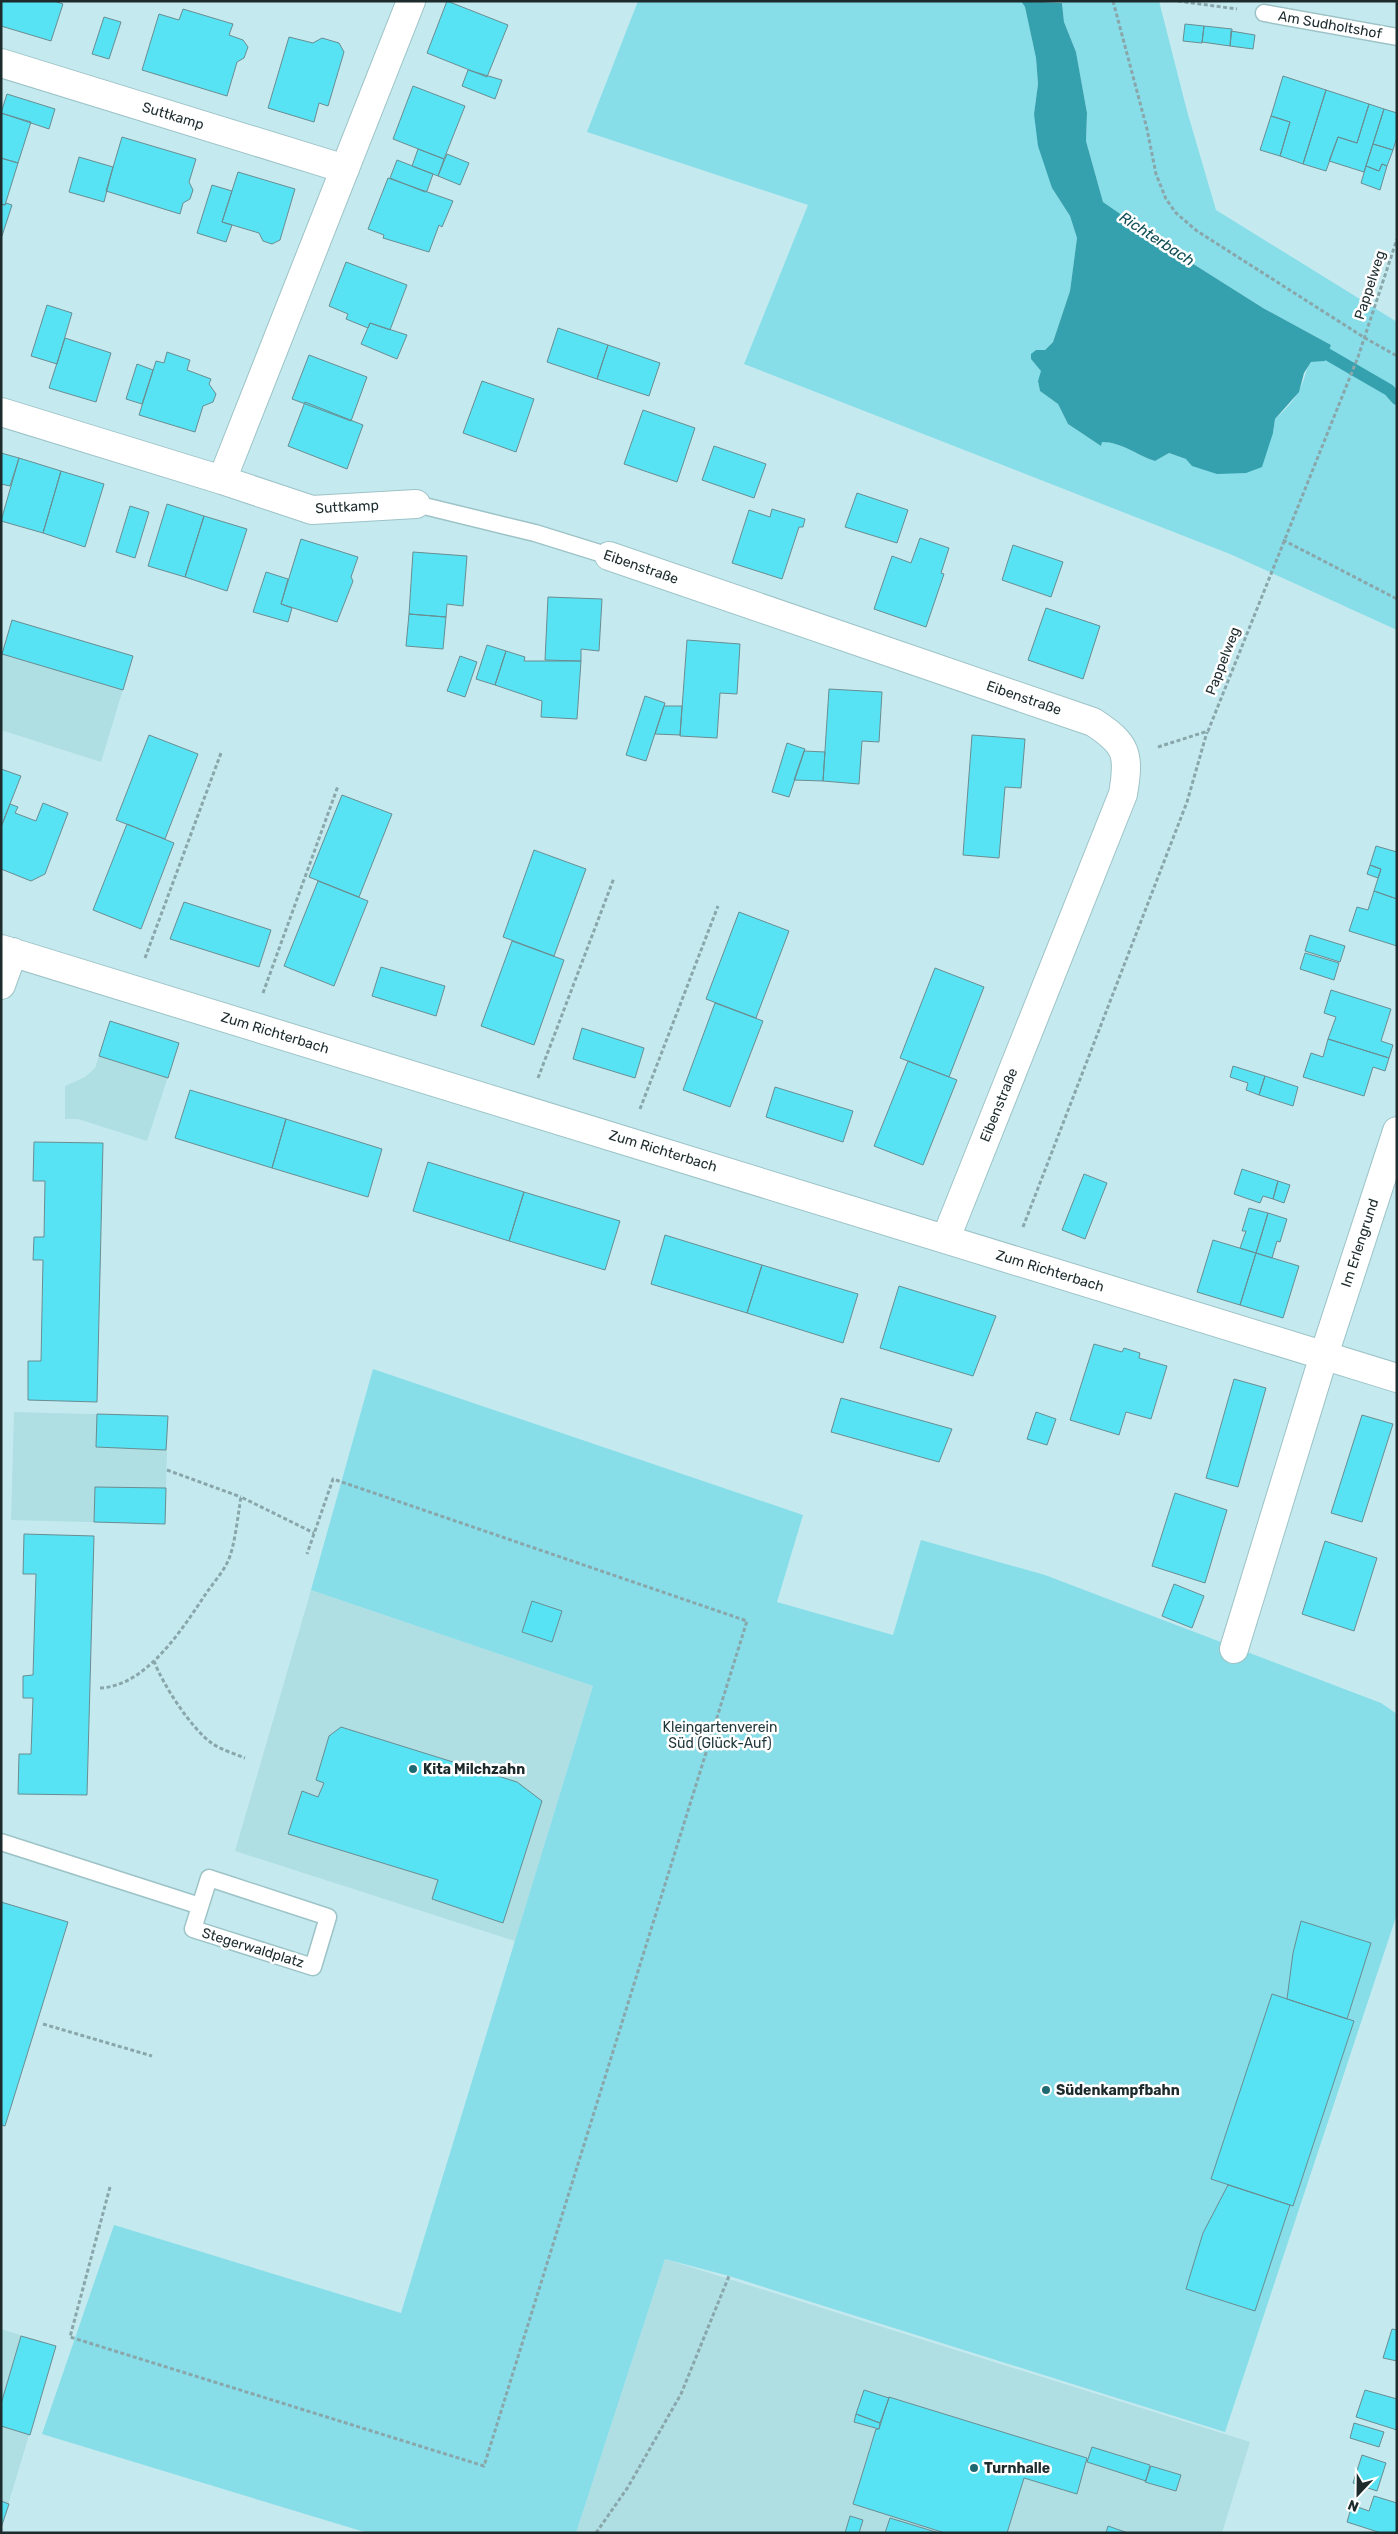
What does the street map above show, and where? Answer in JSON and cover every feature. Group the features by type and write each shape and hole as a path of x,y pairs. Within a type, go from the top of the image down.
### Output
{"street":[{"path":"222,480 411,1"},
{"name":"Suttkamp","path":"1,63 345,169"},
{"name":"Suttkamp","path":"1,412 222,480 312,510 416,504"},
{"name":"Eibenstraße","path":"609,556 1093,722 1114,736 1126,754 1127,772 1123,794 946,1238"},
{"path":"1,985 7,950"},
{"name":"Zum Richterbach","path":"7,950 1397,1378"},
{"name":"Im Erlengrund","path":"1324,1355 1397,1131"},
{"path":"1234,1649 1324,1355"}],"lane":[{"name":"Am Sudholtshof","path":"1264,13 1397,36"},
{"name":"Eibenstraße","path":"416,504 535,533 609,556"},
{"name":"Stegerwaldplatz","path":"1,1842 200,1906"},
{"name":"Stegerwaldplatz","path":"209,1878 328,1917 313,1967 193,1930 200,1906 209,1878"}],"path":[{"path":"1113,1 1147,128 1156,174 1166,199 1176,213 1197,231 1365,338 1397,356"},
{"path":"1178,1 1264,13"},
{"name":"Pappelweg","path":"1010,1259 1187,802 1208,731 1282,540 1358,357 1397,239"},
{"path":"1282,540 1397,599"},
{"path":"1126,754 1154,748 1208,731"},
{"path":"134,989 221,753"},
{"path":"251,1026 338,786"},
{"path":"526,1109 614,878"},
{"path":"628,1140 718,906"},
{"path":"167,1470 241,1497 314,1533"},
{"path":"110,2187 70,2337 484,2466 746,1621 333,1479 306,1554"},
{"path":"100,1688 113,1687 124,1682 154,1661 190,1618 229,1560 241,1497"},
{"path":"154,1661 161,1679 186,1716 212,1743 245,1758"},
{"path":"43,2024 152,2056"},
{"path":"596,2533 628,2488 681,2394 728,2276"}],"shaded area":[{"path":"12,620 133,656 101,762 1,730 1,656"},
{"path":"110,1021 179,1043 147,1141 78,1119 65,1119 65,1086 85,1077 95,1068"},
{"path":"14,1412 168,1416 165,1524 11,1520"},
{"name":"Kita Milchzahn","path":"311,1590 593,1686 515,1941 235,1851"},
{"path":"665,2259 1250,2442 1222,2533 576,2533"},
{"path":"1,2329 56,2346 1,2528"}],"green space":[{"path":"638,1 1021,1 1025,7 1036,58 1038,84 1034,114 1052,188 1070,216 1077,238 1070,291 1053,342 1045,350 1036,350 1031,359 1042,371 1038,381 1040,391 1058,404 1068,424 1101,446 1102,442 1116,444 1155,461 1169,453 1186,459 1273,433 1275,419 1294,399 1311,362 1325,361 1331,345 1263,308 1187,260 1175,246 1142,229 1103,202 1086,141 1087,113 1076,52 1064,22 1062,1 1159,1 1187,111 1216,210 1397,322 1397,630 1230,554 744,364 808,205 587,132"},
{"name":"Kleingartenverein Süd (Glück-Auf)","path":"373,1369 803,1515 777,1602 893,1635 921,1540 1045,1575 1381,1703 1397,1714 1397,1914 1225,2432 729,2276 665,2259 576,2533 368,2533 42,2434 114,2225 401,2313 593,1686 311,1590"}],"water":[{"path":"1021,1 1062,3 1064,22 1076,52 1087,113 1086,141 1103,202 1142,229 1175,246 1187,260 1263,308 1331,345 1325,361 1311,362 1304,373 1299,392 1275,419 1273,433 1262,467 1246,473 1217,474 1192,466 1186,459 1169,453 1155,461 1116,444 1102,442 1101,446 1068,424 1058,404 1040,391 1038,381 1041,371 1031,359 1031,354 1036,350 1045,350 1053,342 1070,291 1077,238 1070,216 1052,188 1038,146 1034,114 1038,84 1036,58 1025,7"}],"building":[{"path":"1,1 54,1 63,4 51,41 1,26"},
{"path":"447,1 508,25 487,77 427,53"},
{"path":"183,9 233,24 229,35 243,40 248,47 244,58 237,62 227,96 142,70 159,14 179,20"},
{"path":"104,17 121,22 109,59 92,54"},
{"path":"1185,24 1204,26 1202,43 1183,41"},
{"path":"1204,26 1232,29 1230,46 1202,42"},
{"path":"1231,31 1255,35 1253,49 1230,46"},
{"path":"289,37 313,43 322,38 339,43 344,52 328,106 319,103 314,122 268,108"},
{"path":"468,70 502,80 495,99 462,86"},
{"path":"1283,76 1326,90 1303,164 1280,156 1290,122 1271,116"},
{"path":"413,86 465,106 444,159 393,139"},
{"path":"1326,90 1369,104 1357,143 1338,137 1326,171 1303,164"},
{"path":"7,94 55,109 49,129 1,113"},
{"path":"1369,104 1384,109 1364,172 1329,161 1338,137 1357,143"},
{"path":"1384,109 1397,113 1397,137 1393,150 1373,144"},
{"path":"1,113 31,122 18,163 1,158"},
{"path":"1271,116 1290,122 1280,156 1260,150"},
{"path":"122,137 196,159 189,182 193,190 190,199 183,203 180,214 106,191"},
{"path":"1373,144 1393,150 1387,166 1382,164 1379,171 1366,166"},
{"path":"418,149 444,159 438,176 412,166"},
{"path":"447,154 469,163 460,185 438,176"},
{"path":"79,157 113,167 104,202 69,192"},
{"path":"1,158 18,163 5,205 1,204"},
{"path":"397,160 433,174 427,191 425,192 390,178"},
{"path":"1382,164 1387,166 1380,190 1361,183 1366,166 1379,171"},
{"path":"238,172 295,189 280,240 272,244 263,241 259,233 222,222"},
{"path":"388,178 453,201 442,227 439,225 429,252 383,238 384,235 368,229"},
{"path":"212,185 232,191 222,222 232,225 226,242 197,233"},
{"path":"6,203 12,205 2,236 1,204 5,205"},
{"path":"346,262 407,285 390,330 370,323 368,328 346,319 348,314 329,306"},
{"path":"47,305 72,313 57,364 31,356"},
{"path":"370,323 407,335 397,359 361,344"},
{"path":"558,328 608,345 597,379 547,362"},
{"path":"65,338 111,353 96,402 49,388"},
{"path":"608,345 660,363 649,396 597,379"},
{"path":"167,352 190,360 187,370 211,379 209,384 216,394 213,402 203,406 195,432 139,415 156,361 164,363"},
{"path":"309,355 367,377 351,421 292,399"},
{"path":"137,364 153,370 142,404 126,399"},
{"path":"482,381 534,399 516,452 463,433"},
{"path":"305,402 363,425 347,469 288,446"},
{"path":"643,410 695,428 677,482 624,464"},
{"path":"714,446 766,464 754,498 702,480"},
{"path":"1,453 19,458 10,486 1,484"},
{"path":"19,458 61,471 43,533 1,521"},
{"path":"61,471 104,484 85,547 43,533"},
{"path":"857,493 908,510 897,543 845,527"},
{"path":"167,504 204,516 185,577 148,566"},
{"path":"130,506 149,512 135,558 116,552"},
{"path":"772,509 805,519 803,527 799,527 782,579 732,563 749,510 770,517"},
{"path":"204,516 247,529 227,591 185,577"},
{"path":"920,538 949,548 941,573 944,574 926,627 874,609 892,556 911,563"},
{"path":"301,539 358,557 351,577 353,581 337,622 281,604"},
{"path":"1013,545 1063,562 1051,597 1002,580"},
{"path":"413,552 467,556 463,606 447,604 446,617 409,614"},
{"path":"266,572 288,579 281,604 292,608 288,622 253,612"},
{"path":"548,597 602,599 599,651 581,649 581,661 545,660"},
{"path":"1046,608 1100,626 1083,679 1028,660"},
{"path":"409,614 446,617 443,649 406,646"},
{"path":"12,620 133,656 123,690 2,654"},
{"path":"687,640 740,644 737,694 720,693 717,738 680,736"},
{"path":"487,645 506,651 495,685 476,679"},
{"path":"506,651 525,657 524,661 581,661 577,719 541,717 542,701 495,685"},
{"path":"460,656 477,662 465,697 447,691"},
{"path":"829,689 882,692 879,742 862,741 859,784 823,781"},
{"path":"645,696 665,703 646,761 626,755"},
{"path":"664,706 682,706 680,735 655,734"},
{"path":"149,735 198,754 165,839 116,820"},
{"path":"972,735 1025,739 1021,788 1005,787 999,858 963,855"},
{"path":"787,743 805,749 789,797 772,792"},
{"path":"804,751 825,752 823,781 794,780"},
{"path":"1,769 21,776 1,827"},
{"path":"342,795 392,814 359,897 309,877"},
{"path":"43,803 68,813 45,874 31,881 1,869 1,827 10,804 18,807 15,813 36,821"},
{"path":"127,824 174,843 141,929 93,910"},
{"path":"1376,846 1397,852 1397,899 1374,891 1381,869 1370,865"},
{"path":"534,850 586,869 554,956 503,937"},
{"path":"1370,865 1381,869 1378,878 1367,874"},
{"path":"318,881 368,901 334,986 284,966"},
{"path":"1374,891 1397,899 1397,946 1349,931 1357,907 1368,910"},
{"path":"184,902 271,930 259,967 170,939"},
{"path":"739,912 789,931 756,1018 706,999"},
{"path":"1310,935 1345,946 1340,962 1305,951"},
{"path":"512,941 564,960 534,1045 481,1026"},
{"path":"1305,953 1339,963 1334,980 1300,969"},
{"path":"381,967 445,986 436,1016 372,996"},
{"path":"935,968 984,987 949,1077 900,1058"},
{"path":"1331,990 1391,1009 1381,1041 1393,1045 1389,1058 1328,1039 1336,1017 1324,1013"},
{"path":"715,1003 763,1021 730,1107 683,1090"},
{"path":"110,1021 179,1043 168,1078 99,1056"},
{"path":"582,1028 644,1048 635,1078 573,1059"},
{"path":"1328,1039 1389,1058 1385,1071 1373,1067 1364,1096 1303,1077 1311,1053 1323,1057"},
{"path":"908,1061 957,1080 923,1165 874,1146"},
{"path":"1233,1066 1265,1076 1259,1095 1246,1090 1248,1083 1230,1077"},
{"path":"1265,1076 1298,1087 1293,1106 1259,1095"},
{"path":"775,1087 853,1111 843,1142 766,1117"},
{"path":"190,1090 286,1119 272,1168 175,1138"},
{"path":"286,1119 382,1149 368,1197 272,1168"},
{"path":"34,1142 103,1143 97,1402 28,1400 28,1361 41,1361 43,1260 33,1260 34,1237 44,1237 45,1181 33,1181"},
{"path":"428,1162 524,1192 509,1241 413,1211"},
{"path":"1242,1169 1278,1181 1273,1199 1263,1196 1260,1203 1234,1194"},
{"path":"1084,1174 1107,1183 1085,1239 1062,1230"},
{"path":"1278,1181 1290,1185 1284,1203 1273,1199"},
{"path":"524,1192 620,1221 605,1270 509,1241"},
{"path":"1249,1208 1268,1213 1256,1253 1240,1248 1246,1231 1242,1231"},
{"path":"1268,1213 1287,1219 1280,1242 1277,1241 1272,1258 1256,1253"},
{"path":"665,1235 762,1265 747,1313 651,1284"},
{"path":"1213,1240 1256,1253 1240,1305 1197,1292"},
{"path":"1256,1253 1299,1266 1283,1318 1240,1305"},
{"path":"762,1265 858,1294 843,1343 747,1313"},
{"path":"899,1286 996,1316 973,1376 880,1348"},
{"path":"1094,1344 1122,1352 1124,1348 1140,1353 1139,1358 1167,1366 1151,1419 1126,1412 1119,1435 1070,1420"},
{"path":"1234,1379 1266,1388 1238,1487 1206,1478"},
{"path":"841,1398 952,1429 939,1462 831,1432"},
{"path":"1036,1412 1056,1419 1047,1445 1027,1439"},
{"path":"97,1414 168,1416 166,1450 96,1447"},
{"path":"1362,1415 1393,1424 1362,1522 1331,1513"},
{"path":"95,1487 166,1488 165,1524 94,1522"},
{"path":"1175,1493 1227,1510 1205,1583 1152,1566"},
{"path":"24,1534 94,1536 87,1795 18,1794 19,1754 31,1754 33,1698 23,1698 23,1676 33,1675 36,1574 23,1574"},
{"path":"1325,1541 1377,1558 1354,1631 1302,1614"},
{"path":"1174,1584 1204,1596 1192,1628 1162,1616"},
{"path":"532,1601 562,1611 552,1642 522,1632"},
{"path":"341,1727 517,1782 542,1801 503,1923 432,1899 438,1880 288,1834 302,1791 318,1797 324,1783 316,1780 329,1736"},
{"path":"1,1902 68,1922 5,2126 1,2125"},
{"path":"1301,1921 1371,1943 1347,2019 1287,1999 1293,1953"},
{"path":"1272,1994 1354,2021 1293,2206 1211,2179"},
{"path":"1228,2185 1290,2205 1255,2311 1186,2289 1203,2233"},
{"path":"1392,2329 1397,2330 1397,2361 1383,2358"},
{"path":"21,2336 56,2346 30,2435 1,2426 1,2404"},
{"path":"864,2390 889,2398 880,2423 856,2414"},
{"path":"1365,2390 1397,2399 1397,2430 1356,2417"},
{"name":"Turnhalle","path":"889,2397 1087,2458 1077,2494 1024,2478 1007,2533 945,2533 853,2504 876,2429 879,2429"},
{"path":"856,2414 880,2423 879,2429 854,2422"},
{"path":"1354,2423 1384,2432 1379,2447 1350,2438"},
{"path":"1092,2447 1150,2465 1146,2481 1087,2462"},
{"path":"1362,2455 1386,2463 1377,2491 1353,2483"},
{"path":"1151,2466 1181,2475 1176,2491 1145,2482"},
{"path":"1374,2496 1397,2503 1397,2533 1381,2533 1347,2522 1352,2505 1369,2511"},
{"path":"1,2501 9,2504 1,2528"},
{"path":"850,2516 863,2520 859,2533 845,2533"},
{"path":"890,2518 939,2533 885,2533"},
{"path":"1108,2526 1128,2533 1106,2533"}],"waterway":[{"name":"Richterbach","path":"1313,346 1389,390 1397,399"}],"place":[{"name":"Kita Milchzahn","path":"413,1769"},
{"name":"Südenkampfbahn","path":"1046,2090"},
{"name":"Turnhalle","path":"974,2468"}]}
